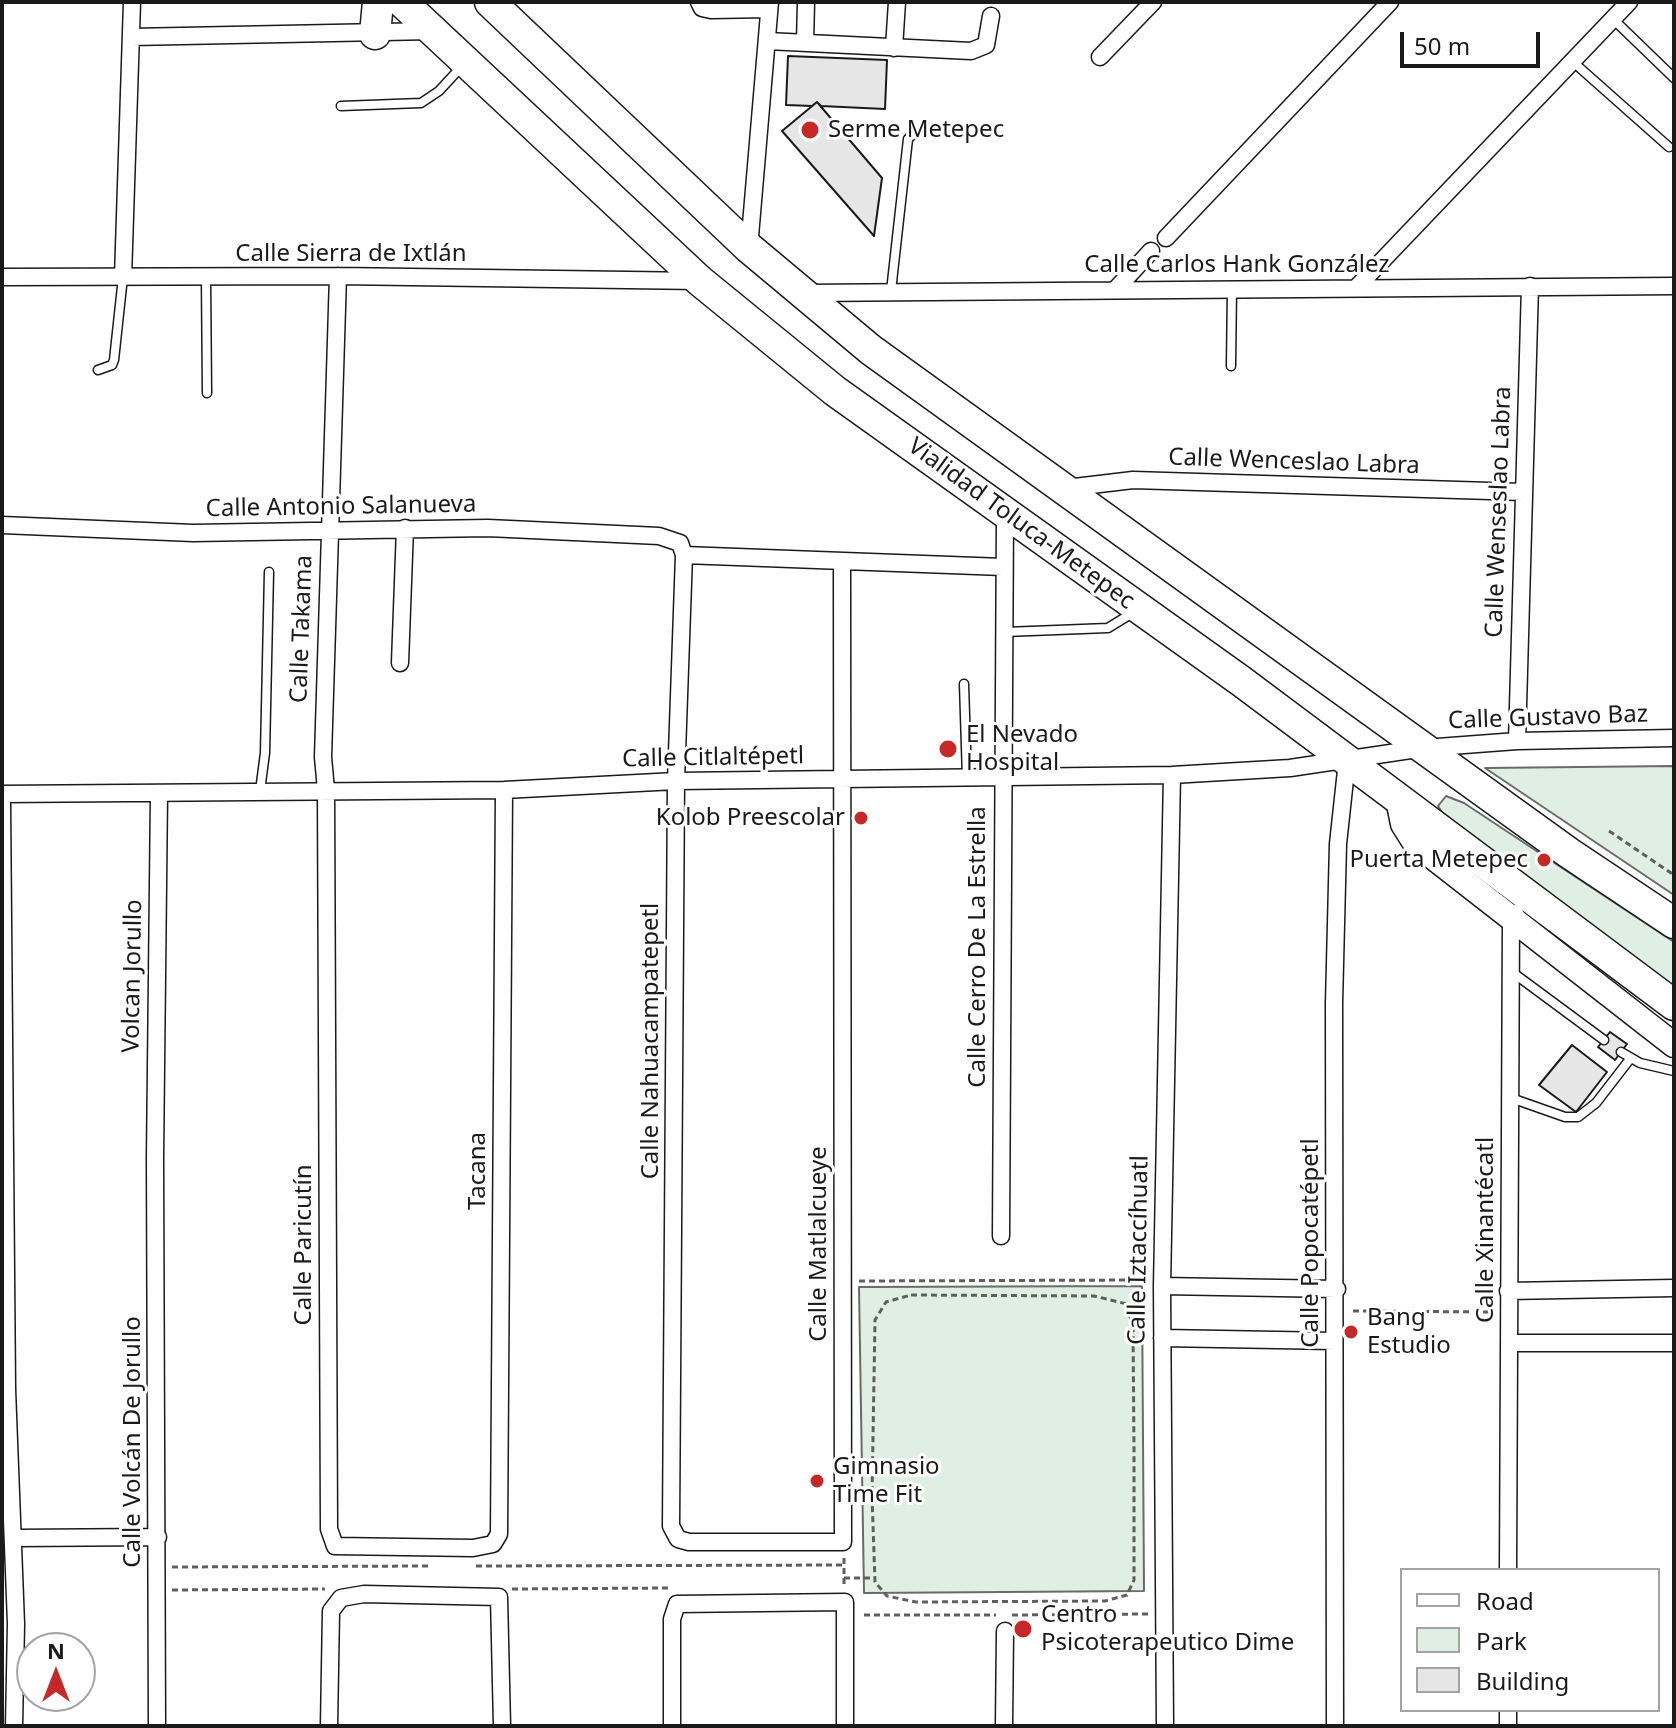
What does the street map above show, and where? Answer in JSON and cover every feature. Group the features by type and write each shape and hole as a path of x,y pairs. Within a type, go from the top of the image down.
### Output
{"highway":[{"path":"375,34 378,2"},
{"name":"Vialidad Toluca-Metepec","path":"402,2 700,281 835,391 1398,799 1521,908 1674,1005"},
{"path":"502,8 749,248 800,293 1005,450 1063,488 1569,853 1674,923"}],"main road":[{"path":"1521,908 1674,1045"}],"street":[{"path":"123,277 132,2"},
{"path":"699,2 702,8 711,10 769,6 749,248"},
{"path":"805,43 806,2"},
{"path":"894,48 897,2"},
{"path":"1100,57 1153,2"},
{"path":"1166,238 1390,2"},
{"path":"1356,288 1629,2"},
{"path":"767,41 894,48 981,48 988,39 991,16"},
{"path":"131,37 434,31"},
{"path":"1116,289 1151,251"},
{"name":"Calle Sierra de Ixtlán","path":"2,277 338,276 700,281"},
{"name":"Calle Takama","path":"326,790 323,716 338,276"},
{"name":"Calle Wenseslao Labra","path":"1517,741 1530,286"},
{"name":"Calle Carlos Hank González","path":"800,293 1674,286"},
{"name":"Calle Wenceslao Labra","path":"1063,488 1133,480 1523,492"},
{"name":"Calle Cerro De La Estrella","path":"1001,1236 1005,514"},
{"name":"Calle Antonio Salanueva","path":"2,525 193,533 488,528 659,536 682,549 842,563 1003,567"},
{"path":"400,663 405,528"},
{"name":"Calle Nahuacampatepetl","path":"682,549 676,781 671,1526 678,1539 689,1542 843,1542"},
{"name":"Calle Matlalcueye","path":"842,563 843,1542"},
{"name":"Calle Gustavo Baz","path":"1424,748 1517,741 1674,738"},
{"name":"Calle Citlaltépetl","path":"2,794 504,790 676,781 1172,775 1347,761 1424,748"},
{"name":"Calle Popocatépetl","path":"1335,1726 1334,1341 1337,1289 1334,1003 1338,844 1347,761"},
{"name":"Calle Iztaccíhuatl","path":"1165,1726 1162,1283 1172,775"},
{"name":"Calle Paricutín","path":"326,790 329,1536 335,1546 342,1548 486,1546"},
{"name":"Tacana","path":"486,1546 499,1534 501,1506 504,790"},
{"name":"Volcan Jorullo","path":"155,1158 159,793"},
{"path":"2,802 7,1389 14,1538 9,1624 14,1726"},
{"name":"Calle Xinantécatl","path":"1508,1568 1512,971 1521,908"},
{"name":"Calle Volcán De Jorullo","path":"155,1158 157,1726"},
{"path":"1162,1283 1337,1289"},
{"path":"1508,1291 1674,1288"},
{"path":"1162,1338 1334,1341"},
{"path":"1509,1343 1674,1343"},
{"path":"14,1538 158,1537"},
{"path":"329,1726 331,1611 341,1598 351,1595 491,1595 501,1606 502,1726"},
{"path":"672,1726 673,1608 680,1603 845,1602 845,1726"},
{"path":"1004,1726 1005,1631"}],"lane":[{"path":"1613,19 1674,78"},
{"path":"341,106 421,103 439,91 466,61"},
{"path":"1572,61 1669,147"},
{"path":"891,291 904,151 908,139 915,132 927,129 989,130"},
{"path":"98,370 112,365 114,360 123,277"},
{"path":"206,278 207,393"},
{"path":"1231,366 1232,289"},
{"path":"260,791 265,753 269,572"},
{"path":"1004,632 1108,628 1138,608"},
{"path":"964,684 967,779"},
{"path":"1512,971 1604,1040"},
{"path":"1621,1052 1630,1059 1674,1071"},
{"path":"1510,1098 1565,1117 1578,1117 1596,1103 1630,1059"}],"path":[{"path":"1609,831 1674,875"},
{"path":"843,1281 1162,1283"},
{"path":"911,1295 1079,1296 1111,1298 1127,1304 1133,1329 1134,1580 1127,1595 1105,1601 916,1602 887,1596 874,1578 875,1320 886,1302 911,1295"},
{"path":"1336,1311 1509,1312"},
{"path":"843,1542 845,1602"},
{"path":"486,1546 491,1595"},
{"path":"471,1566 844,1565"},
{"path":"158,1567 440,1566"},
{"path":"844,1578 874,1578"}],"green space":[{"path":"1674,766 1674,895 1485,768"},
{"path":"1446,796 1464,803 1674,942 1674,995 1445,817 1438,806"},
{"path":"1142,1286 1144,1591 864,1593 859,1287"}],"building":[{"path":"788,56 887,60 885,109 821,106 817,102 812,106 786,105"},
{"path":"817,102 882,178 874,236 782,131"},
{"path":"1610,1032 1627,1044 1615,1060 1598,1047"},
{"path":"1572,1045 1607,1072 1576,1112 1539,1085"}],"place":[{"name":"Serme Metepec","path":"810,130"},
{"name":"El Nevado Hospital","path":"948,749"},
{"name":"Kolob Preescolar","path":"861,818"},
{"name":"Puerta Metepec","path":"1544,860"},
{"name":"Bang Estudio","path":"1351,1332"},
{"name":"Gimnasio Time Fit","path":"817,1481"},
{"name":"Centro Psicoterapeutico Dime","path":"1023,1629"}]}
